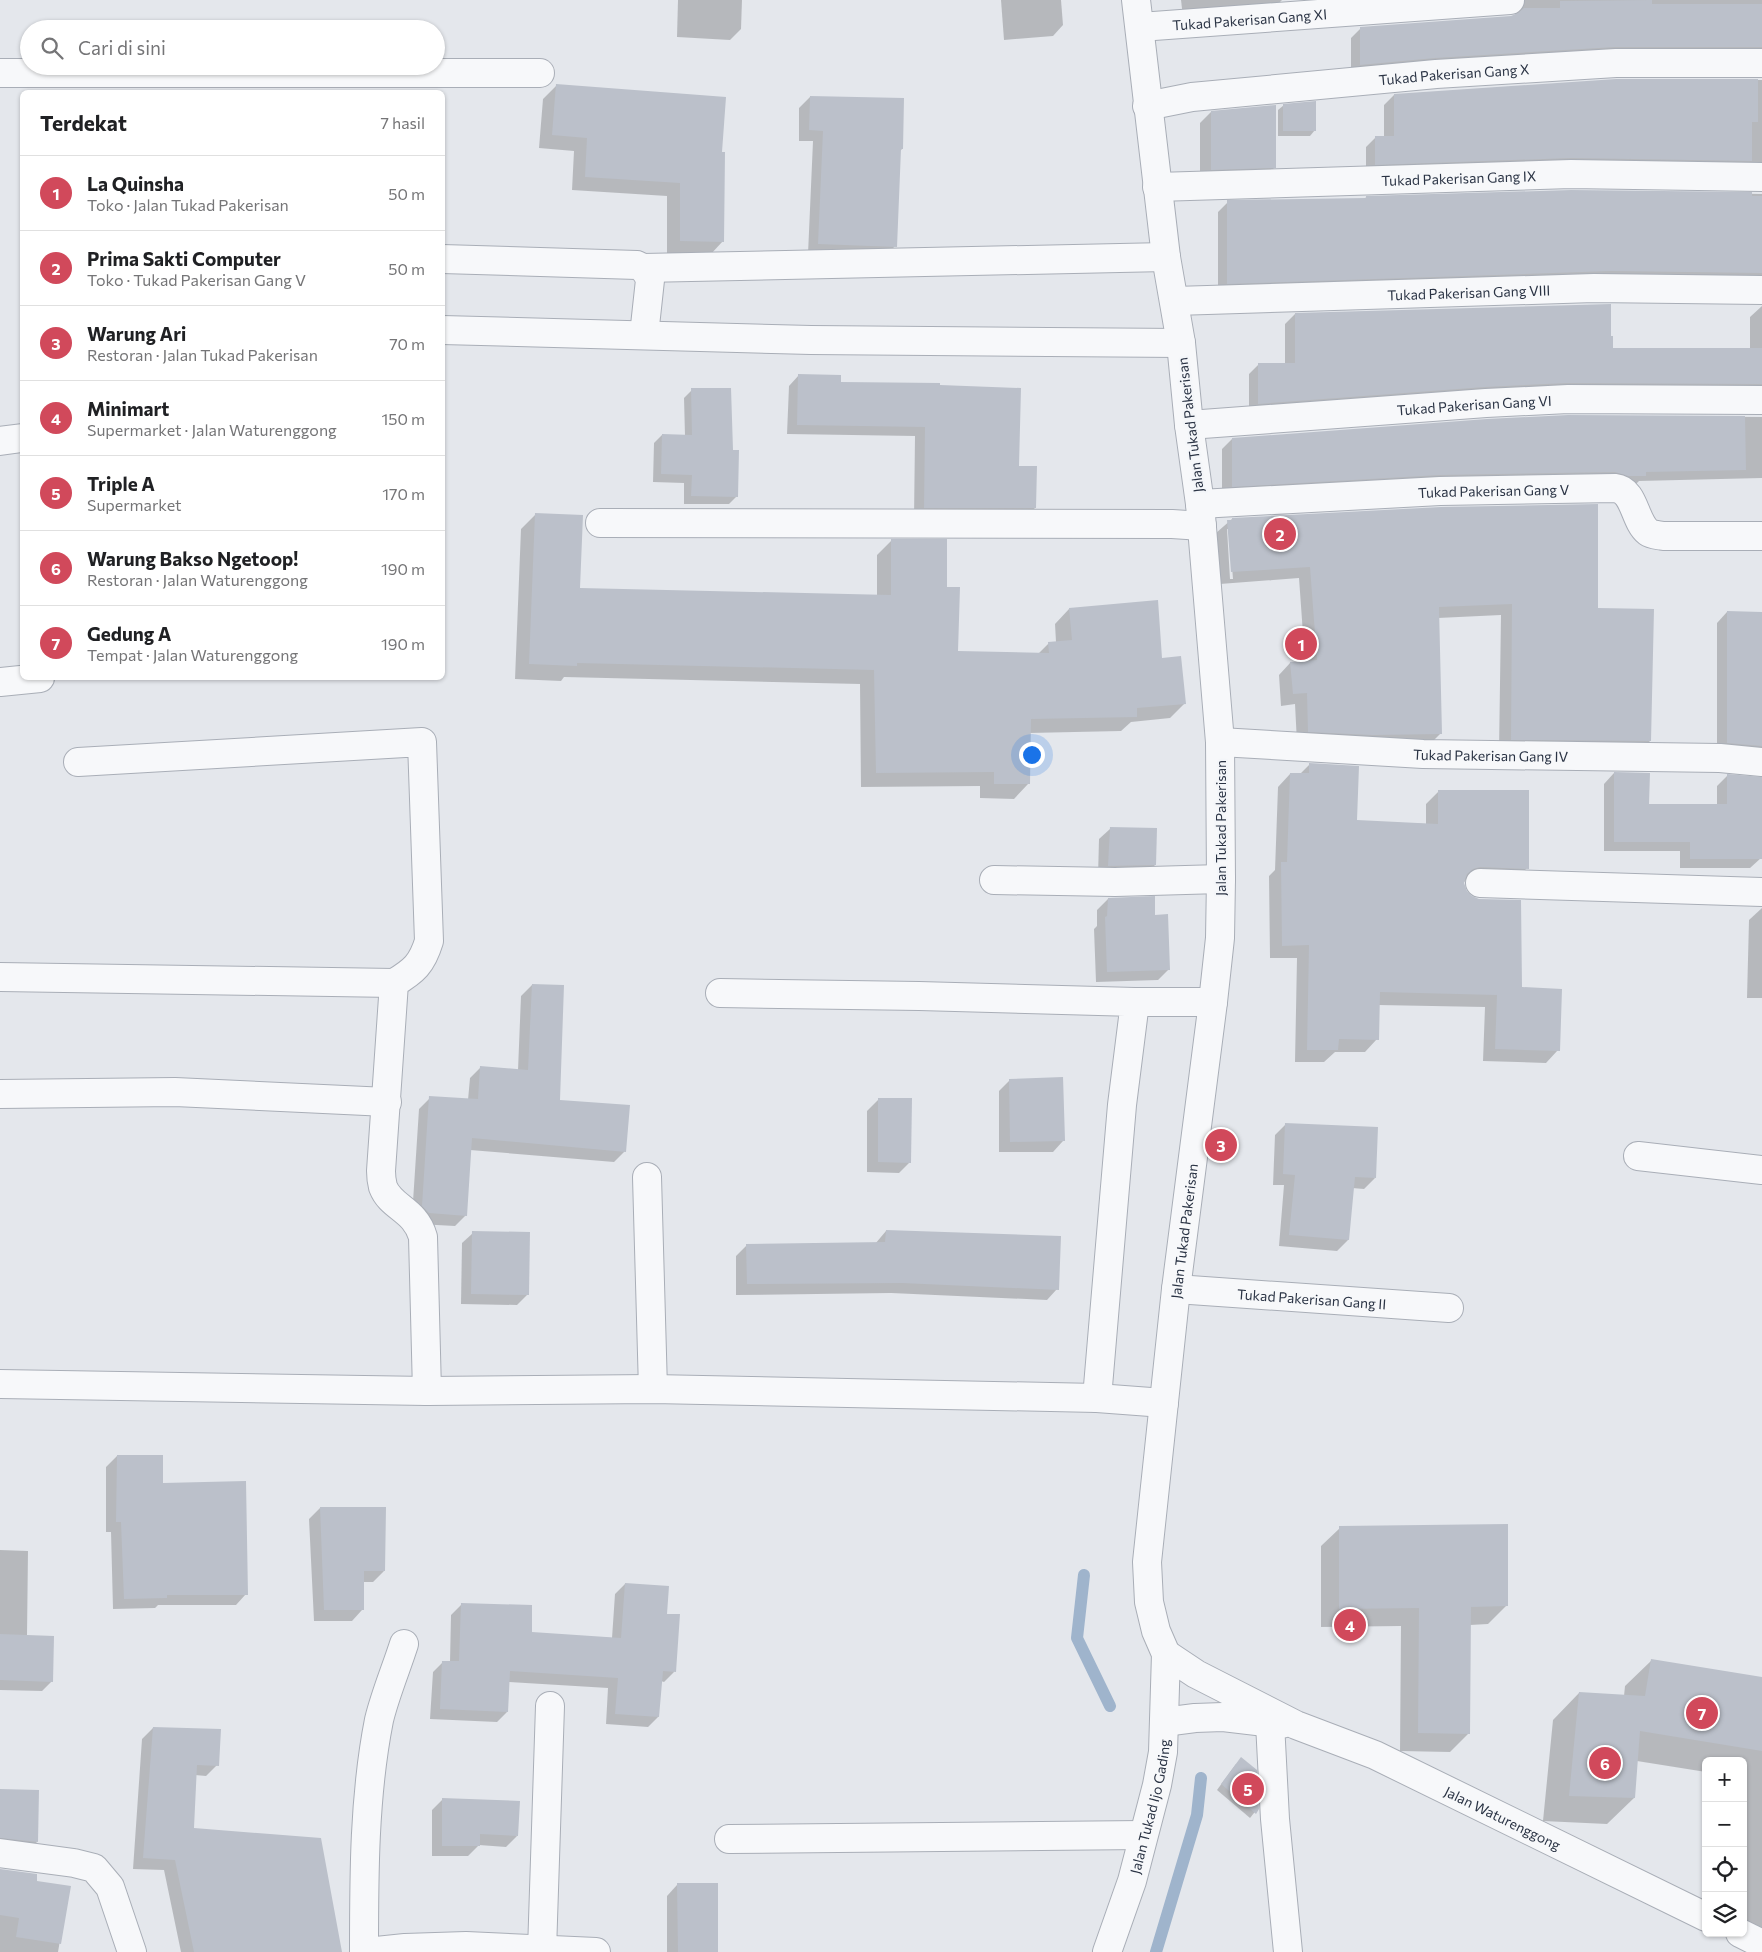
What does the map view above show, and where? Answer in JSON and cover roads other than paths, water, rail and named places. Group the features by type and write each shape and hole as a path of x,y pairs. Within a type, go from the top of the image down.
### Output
{"street":[{"name":"Jalan Tukad Pakerisan","path":"1136,0 1157,187 1166,257 1175,300 1181,344 1201,515 1220,742 1220,938 1176,1289 1147,1562 1149,1602 1156,1631 1166,1654"},
{"name":"Tukad Pakerisan Gang XI","path":"1140,27 1510,0"},
{"name":"Tukad Pakerisan Gang X","path":"1148,106 1192,97 1524,68 1616,63 1762,63"},
{"path":"0,73 20,73"},
{"path":"445,73 540,73"},
{"name":"Tukad Pakerisan Gang IX","path":"1157,187 1571,174 1762,177"},
{"path":"643,268 1166,257"},
{"path":"445,259 637,265 648,273 650,280 644,335"},
{"name":"Tukad Pakerisan Gang VIII","path":"1175,300 1594,288 1762,290"},
{"path":"445,330 811,340 1181,344"},
{"name":"Tukad Pakerisan Gang VI","path":"1189,425 1486,403 1568,399 1762,400"},
{"path":"0,441 20,438"},
{"name":"Tukad Pakerisan Gang V","path":"600,523 1172,524 1201,515 1440,491 1615,488 1621,489 1626,493 1643,526 1648,532 1653,534 1664,536 1762,536"},
{"path":"0,682 20,680"},
{"path":"0,977 394,983 412,972 425,956 429,941 422,742 78,762"},
{"name":"Tukad Pakerisan Gang IV","path":"1220,742 1423,754 1720,758 1762,762"},
{"path":"994,880 1115,882 1221,879"},
{"path":"1480,883 1762,892"},
{"path":"394,983 381,1171 383,1188 390,1199 414,1218 421,1227 423,1237 427,1391"},
{"path":"720,993 1213,1002"},
{"path":"1097,1398 1122,1105 1135,1002"},
{"path":"0,1094 175,1092 387,1102"},
{"path":"1638,1156 1762,1170"},
{"path":"647,1177 652,1389"},
{"name":"Tukad Pakerisan Gang II","path":"1176,1289 1448,1308"},
{"path":"0,1384 427,1391 652,1389 1097,1398 1164,1403"},
{"path":"404,1644 380,1718 371,1765 364,1881 366,1952 405,1948 579,1950 596,1952"},
{"name":"Jalan Tukad Ijo Gading","path":"1107,1952 1132,1881 1157,1785 1163,1752 1166,1654"},
{"name":"Jalan Waturenggong","path":"1166,1654 1196,1674 1283,1724 1375,1755 1702,1915"},
{"path":"542,1951 550,1706"},
{"name":"Jalan Waturenggong","path":"1164,1722 1223,1717 1283,1724"},
{"path":"1283,1724 1275,1819 1288,1952"},
{"path":"729,1839 1143,1835"},
{"path":"0,1853 74,1863 94,1868 110,1887 132,1952"},
{"path":"1747,1936 1762,1944"}],"waterway":[{"path":"1084,1575 1077,1638 1110,1706"},
{"path":"1156,1952 1197,1815 1201,1778"}],"place":[{"name":"Prima Sakti Computer","path":"1280,534"},
{"name":"La Quinsha","path":"1301,644"},
{"name":"Warung Ari","path":"1221,1145"},
{"name":"Minimart","path":"1350,1625"},
{"name":"Gedung A","path":"1702,1713"},
{"name":"Warung Bakso Ngetoop!","path":"1605,1763"},
{"name":"Triple A","path":"1248,1789"}]}
